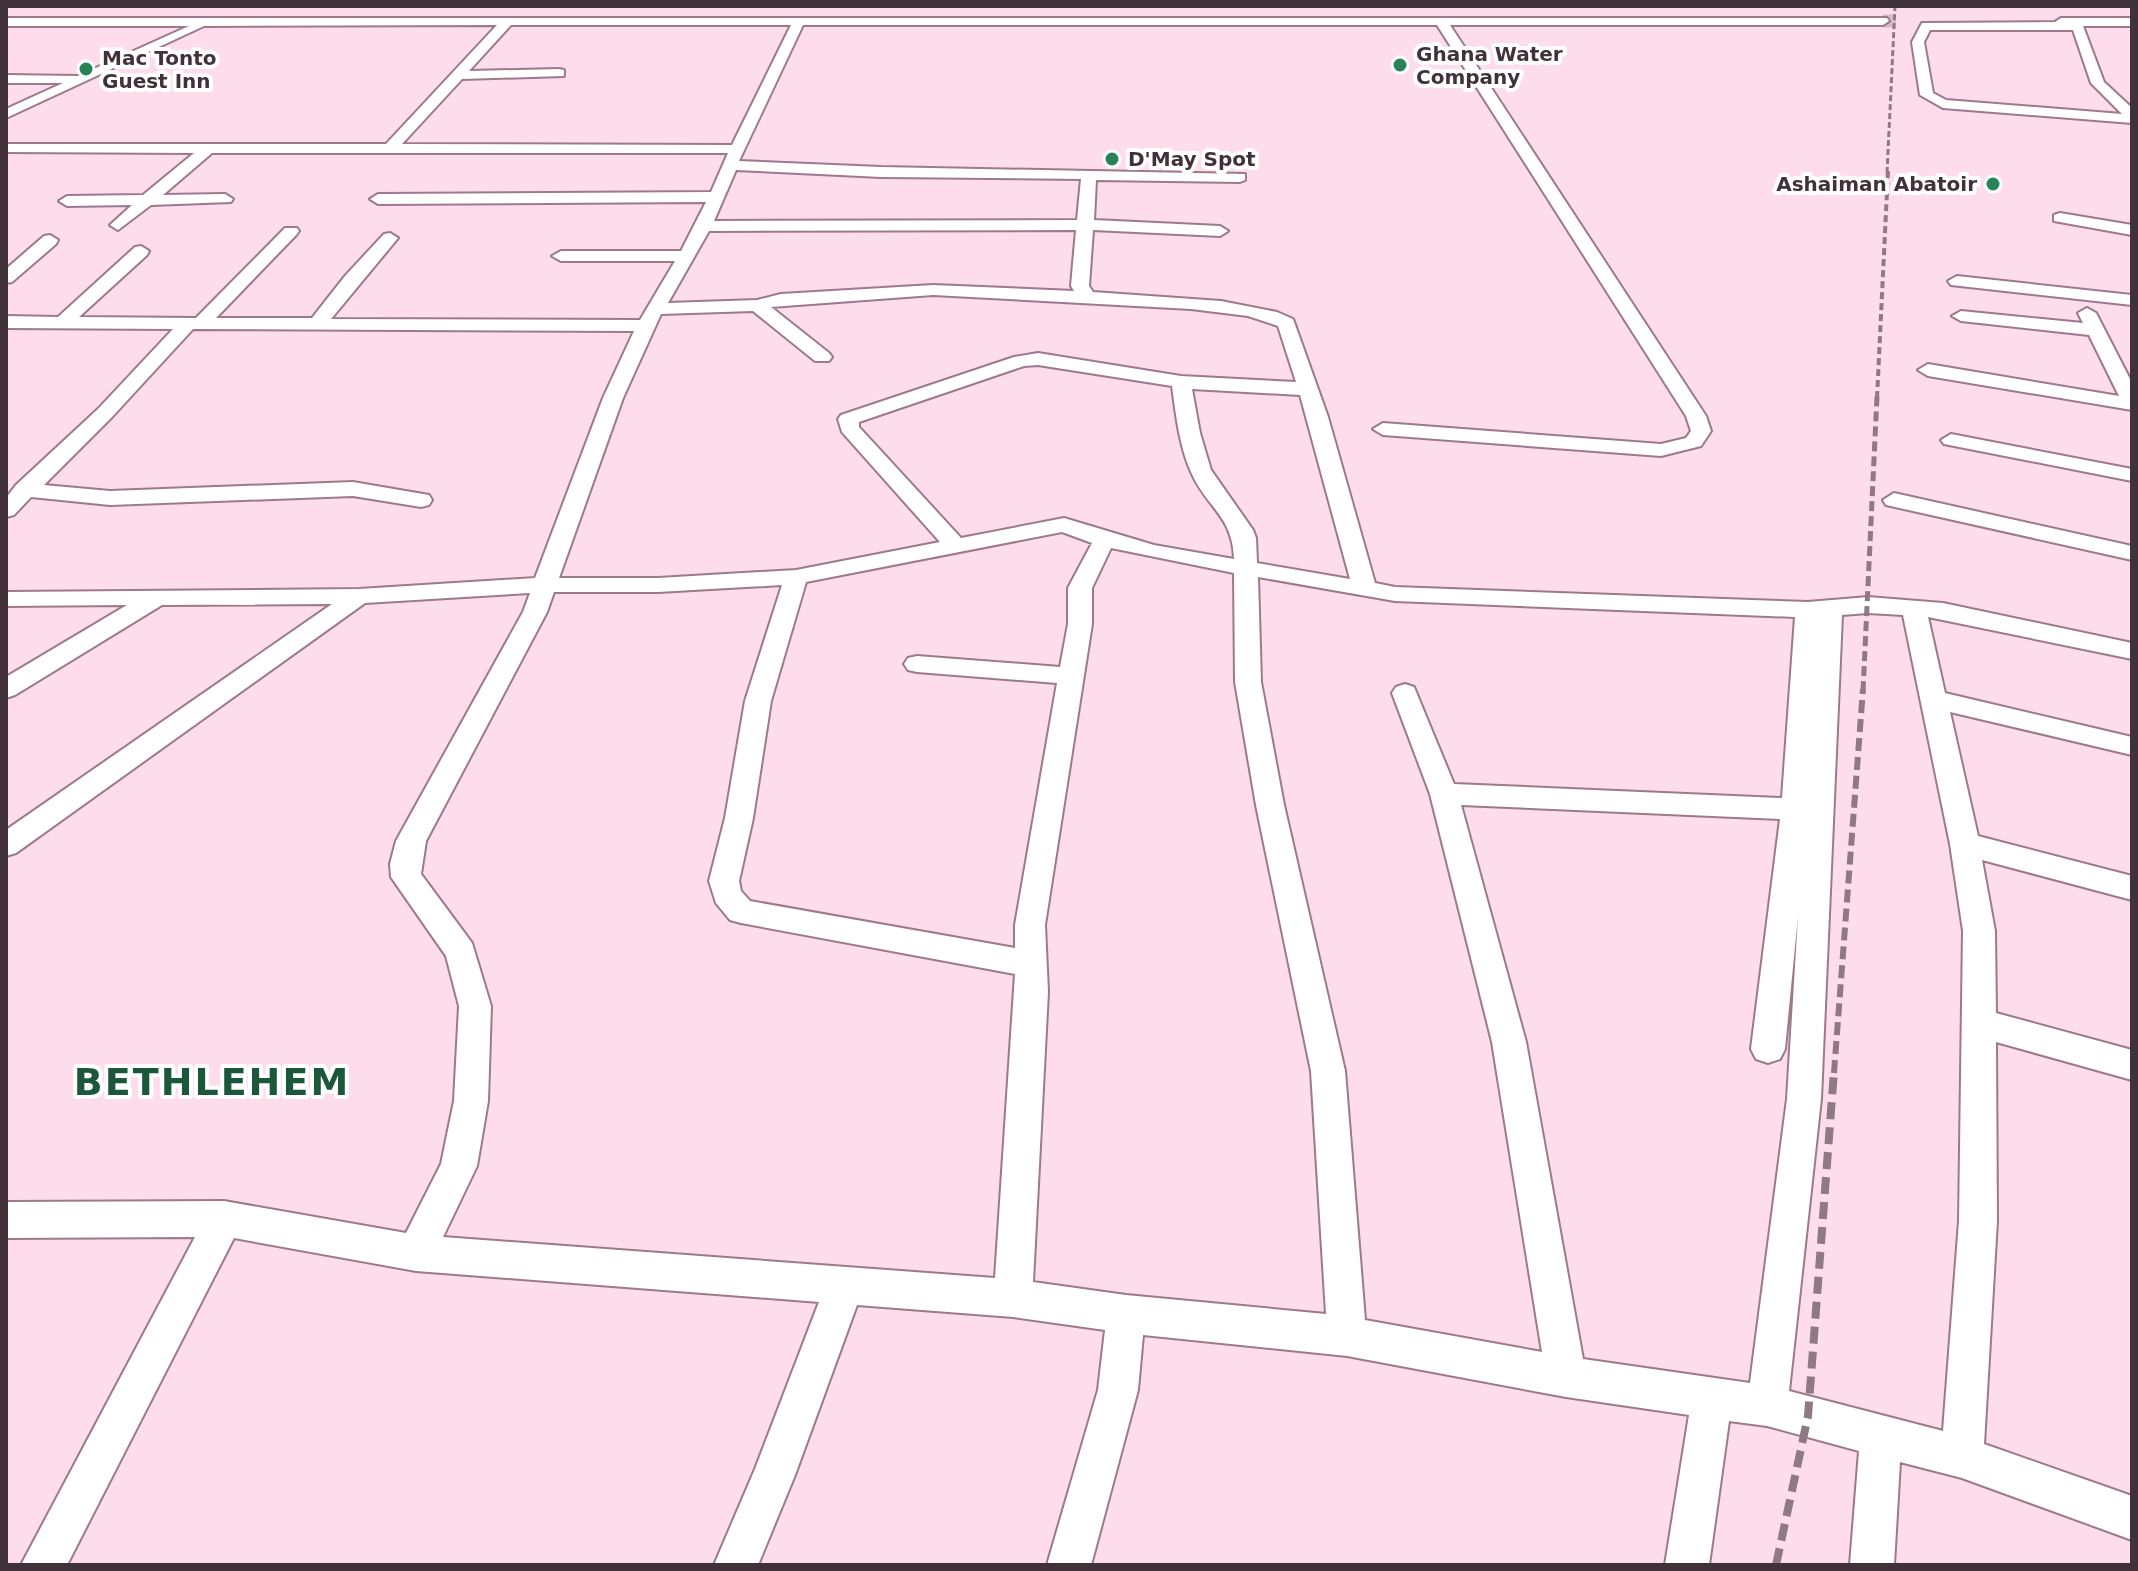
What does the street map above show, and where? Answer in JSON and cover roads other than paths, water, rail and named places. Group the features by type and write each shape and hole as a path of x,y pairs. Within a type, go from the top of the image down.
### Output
{"street":[{"path":"317,22 338,6"},
{"path":"6,22 799,21 1123,14 1441,21 1811,13 1868,11 1872,10 1872,6"},
{"path":"1811,13 1883,21"},
{"path":"2132,14 1926,26 1918,42 1927,95 1943,104 2132,117"},
{"path":"2076,19 2098,83 2132,117"},
{"path":"1917,21 2076,19 2132,22"},
{"path":"392,146 508,21"},
{"path":"416,1253 459,1166 472,1089 475,1006 461,952 406,877 405,864 411,841 535,612 613,398 651,318 704,226 799,21"},
{"path":"1383,429 1661,450 1694,442 1701,431 1696,416 1441,21"},
{"path":"6,114 14,107 206,22"},
{"path":"458,75 559,73"},
{"path":"6,79 83,79"},
{"path":"6,148 206,150 392,146 734,157 881,172 1240,177"},
{"path":"118,225 206,150"},
{"path":"1087,297 1080,286 1089,175"},
{"path":"378,199 716,197"},
{"path":"67,201 225,199"},
{"path":"2060,218 2132,230"},
{"path":"704,226 1085,225 1220,231"},
{"path":"6,510 291,231"},
{"path":"316,326 351,280 390,238"},
{"path":"6,278 50,240"},
{"path":"63,322 141,251"},
{"path":"561,256 685,256"},
{"path":"1957,281 2132,300"},
{"path":"6,322 316,326 651,318 757,305 781,299 933,290 1246,309 1277,317 1286,323 1318,417 1364,588"},
{"path":"2076,295 2132,403"},
{"path":"757,305 822,357"},
{"path":"1961,316 2096,330"},
{"path":"955,545 849,428 848,419 1021,361 1038,359 1181,382 1307,389"},
{"path":"2111,360 2132,362"},
{"path":"1928,370 2132,403"},
{"path":"1181,382 1189,431 1204,477 1241,527 1245,538 1248,682 1270,805 1328,1071 1347,1336"},
{"path":"1951,440 2132,475"},
{"path":"24,490 110,498 353,489 421,500"},
{"path":"1894,500 2132,553"},
{"path":"6,599 359,596 543,585 646,585 796,577 1064,525 1105,540 1245,568 1426,596 1819,608 1868,605 1965,614 2132,651"},
{"path":"1013,1298 1032,992 1030,925 1080,624 1078,590 1080,580 1105,540"},
{"path":"796,577 758,701 739,818 724,881 727,895 741,911 1030,963"},
{"path":"6,845 359,596"},
{"path":"6,689 155,598"},
{"path":"1768,1049 1819,608"},
{"path":"1767,1406 1804,1099 1819,608"},
{"path":"1914,609 1965,844 1979,931 1978,1221 1962,1457"},
{"path":"917,664 1071,676"},
{"path":"1405,693 1444,794 1509,1042 1566,1377"},
{"path":"1933,699 2132,746"},
{"path":"1444,794 1795,809"},
{"path":"1965,844 2132,888"},
{"path":"1980,1023 2132,1065"},
{"path":"43,1565 224,1219"},
{"path":"6,1220 224,1219 416,1253 1013,1298 1126,1314 1347,1336 1566,1377 1767,1406 1962,1457 2132,1518"},
{"path":"736,1565 774,1475 845,1285"},
{"path":"1069,1565 1118,1390 1126,1314"},
{"path":"1687,1565 1712,1398"},
{"path":"1872,1565 1881,1435"}],"tunnel":[{"path":"1883,21 1902,21"}],"railway":[{"path":"1887,173 1895,6"},
{"path":"1877,398 1888,171"},
{"path":"1863,691 1877,396"},
{"path":"1834,1073 1863,689"},
{"path":"1776,1565 1808,1416 1834,1071"}],"place":[{"name":"Ghana Water Company","path":"1400,65"},
{"name":"Mac Tonto Guest Inn","path":"86,69"},
{"name":"D'May Spot","path":"1112,159"},
{"name":"Ashaiman Abatoir","path":"1993,184"}],"district":[{"name":"BETHLEHEM","path":"212,1082"}]}
